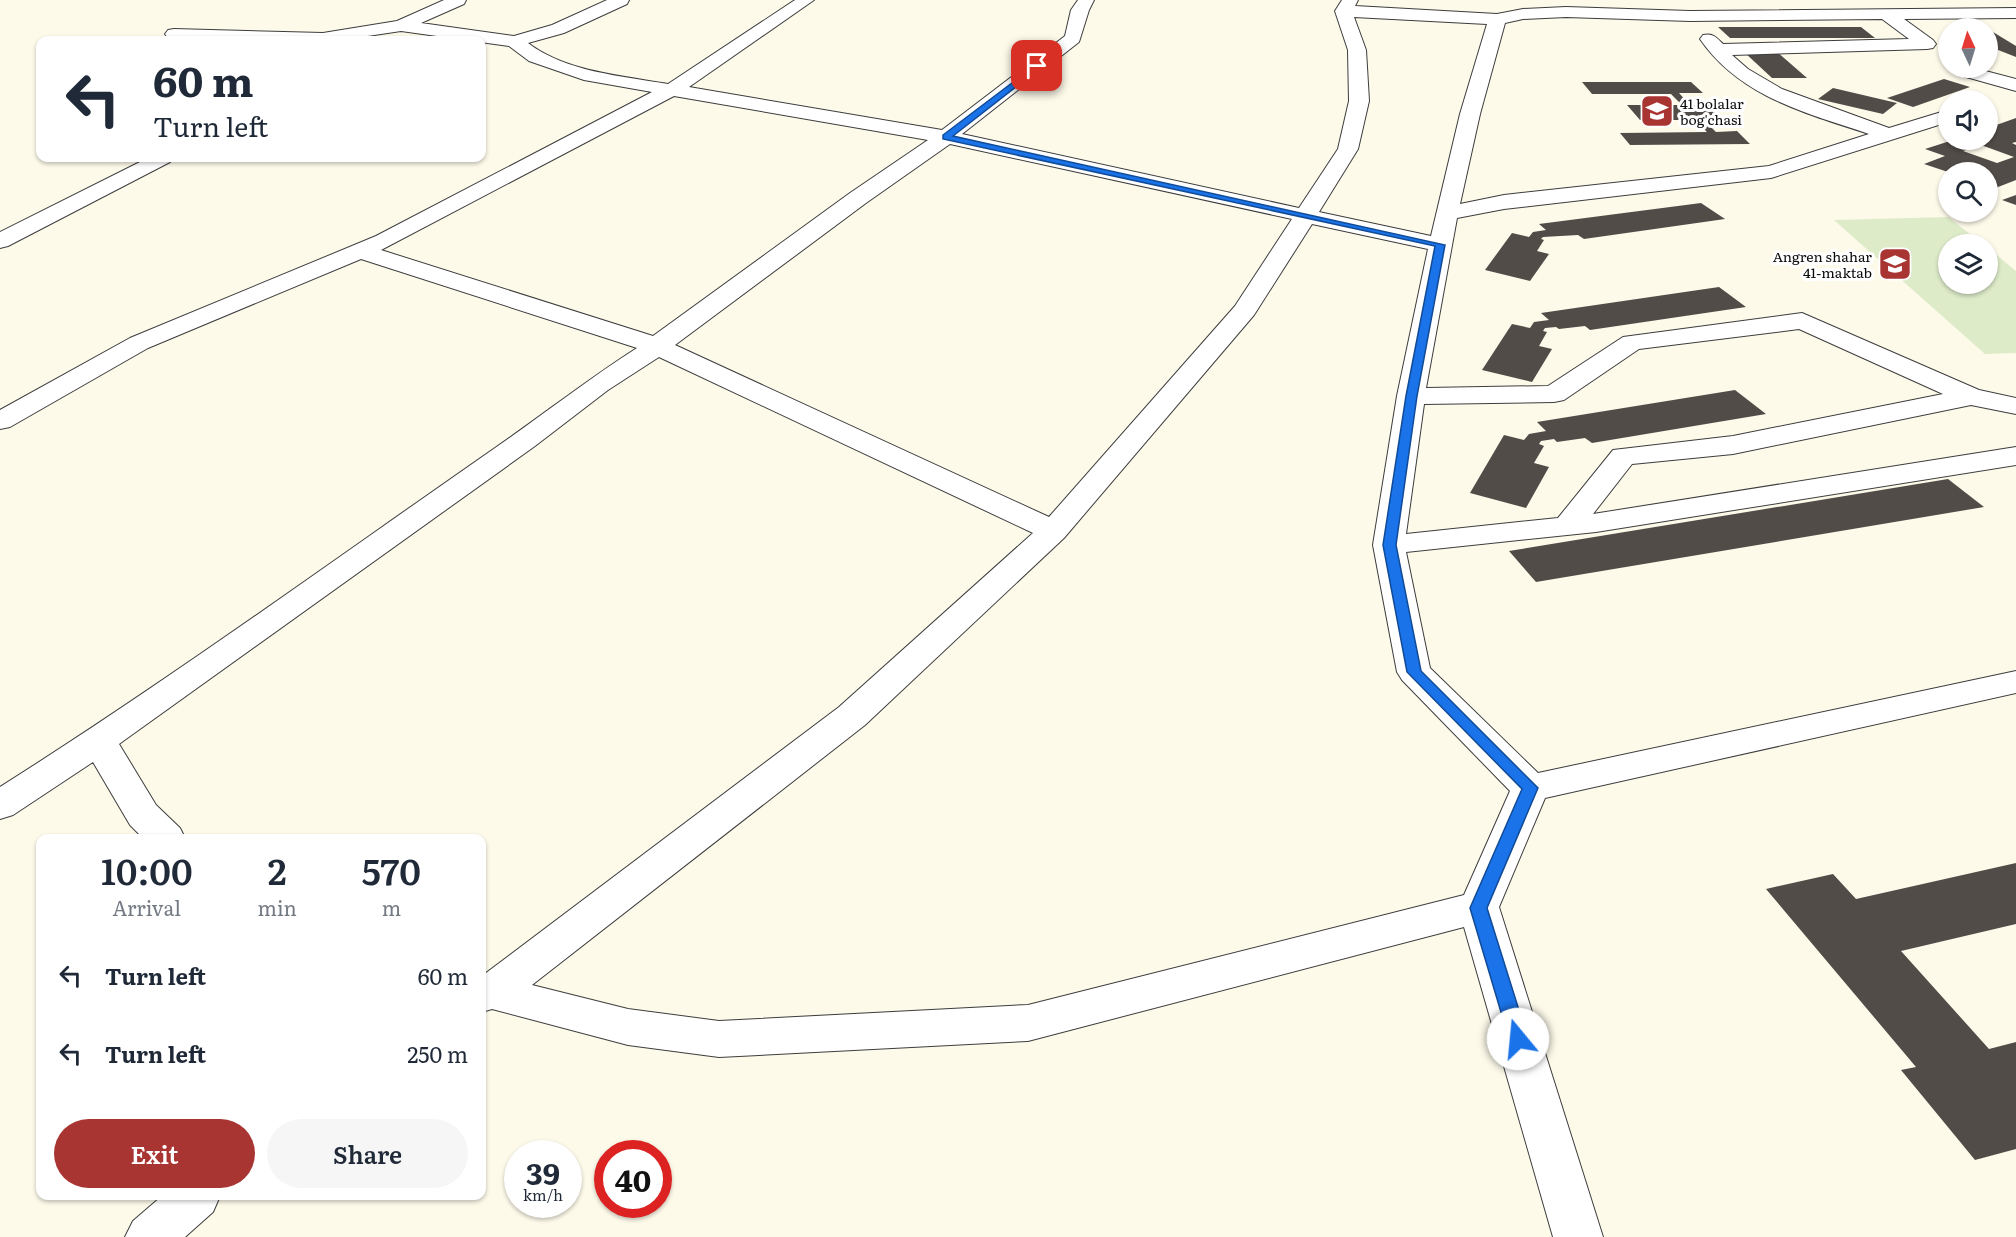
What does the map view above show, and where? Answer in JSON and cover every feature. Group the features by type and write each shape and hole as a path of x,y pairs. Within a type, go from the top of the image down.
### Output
{"street":[{"path":"336,36 401,26 458,0"},
{"path":"486,39 514,41 558,29 621,0"},
{"path":"0,421 139,343 384,241 673,89 806,0"},
{"path":"0,805 99,741 525,440 599,384 657,346 848,205 946,137 1073,38 1080,10 1086,0"},
{"path":"1546,0 1566,12"},
{"path":"1991,0 2015,13"},
{"path":"487,994 852,716 1053,531 1245,310 1348,149 1359,100 1357,50 1347,6 1497,19 1523,14 1566,12 1690,16 2015,13"},
{"path":"1718,50 1927,44 1886,14"},
{"path":"1690,16 1739,71 1779,94 1890,135"},
{"path":"1497,19 1470,114 1440,245 1411,396 1389,545 1414,672 1530,788"},
{"path":"401,26 451,36"},
{"path":"174,34 248,36"},
{"path":"514,41 535,57 591,75 946,137 1440,245"},
{"path":"1989,78 2016,86"},
{"path":"1998,100 2016,94"},
{"path":"1448,213 1504,202 1771,172 1938,119"},
{"path":"0,241 155,162"},
{"path":"359,251 657,346 1053,531"},
{"path":"1411,396 1554,394 1632,342 1802,321 1971,397 2016,406"},
{"path":"1567,527 1623,456 1733,445 1971,397"},
{"path":"1389,545 1567,527 2016,456"},
{"path":"1530,788 2016,682"},
{"path":"99,741 143,815 162,834"},
{"path":"1530,788 1479,908 1578,1237"},
{"path":"487,994 627,1026 719,1039 1028,1023 1479,908"},
{"path":"150,1237 191,1200"}],"green space":[{"path":"1938,217 1938,222 1954,222 1970,234 1938,234 1938,294 1998,294 1998,256 2016,271 2016,353 1985,354 1834,220"}],"building":[{"path":"1718,27 1861,27 1875,38 1730,38"},
{"path":"1998,35 2016,46 2016,57 1998,50"},
{"path":"1744,52 1777,52 1807,78 1772,78"},
{"path":"1944,79 1970,87 1961,90 1938,90 1938,98 1913,107 1887,98"},
{"path":"1582,82 1691,82 1703,93 1679,93 1690,105 1709,105 1723,120 1704,120 1716,132 1737,131 1750,144 1630,145 1620,133 1707,132 1695,120 1640,120 1627,105 1682,105 1671,94 1592,94"},
{"path":"1833,88 1897,103 1883,114 1818,99"},
{"path":"2016,118 2016,142 2012,143 2016,145 2016,180 1998,187 1998,163 2014,157 1995,150 1998,150 1998,124"},
{"path":"1938,145 1938,150 1966,150 1963,151 1994,162 1938,162 1938,169 1924,164 1945,156 1925,149"},
{"path":"2016,195 2016,205 2002,200"},
{"path":"1701,203 1725,219 1584,239 1578,235 1543,237 1541,239 1544,240 1537,251 1549,254 1530,281 1485,270 1512,233 1529,237 1533,232 1546,230 1539,224"},
{"path":"1719,287 1746,307 1590,330 1585,326 1545,328 1543,331 1547,332 1539,346 1552,349 1532,382 1482,370 1512,324 1530,328 1534,322 1549,320 1541,313"},
{"path":"1735,390 1766,414 1592,443 1585,438 1557,442 1554,439 1541,441 1539,444 1544,446 1534,463 1549,467 1526,508 1470,493 1504,435 1524,440 1529,434 1546,431 1537,422"},
{"path":"1948,479 1984,507 1536,582 1509,551"},
{"path":"2016,863 2016,924 1901,951 1989,1049 2016,1042 2016,1149 1975,1160 1901,1070 1916,1067 1766,889 1833,874 1856,899"}],"place":[{"name":"41 bolalar bog'chasi","path":"1657,111"},
{"name":"Angren shahar 41-maktab","path":"1895,264"}],"route":[{"path":"1037,66 946,137 1440,245 1411,396 1389,545 1414,672 1530,788 1479,908 1518,1039"}]}
